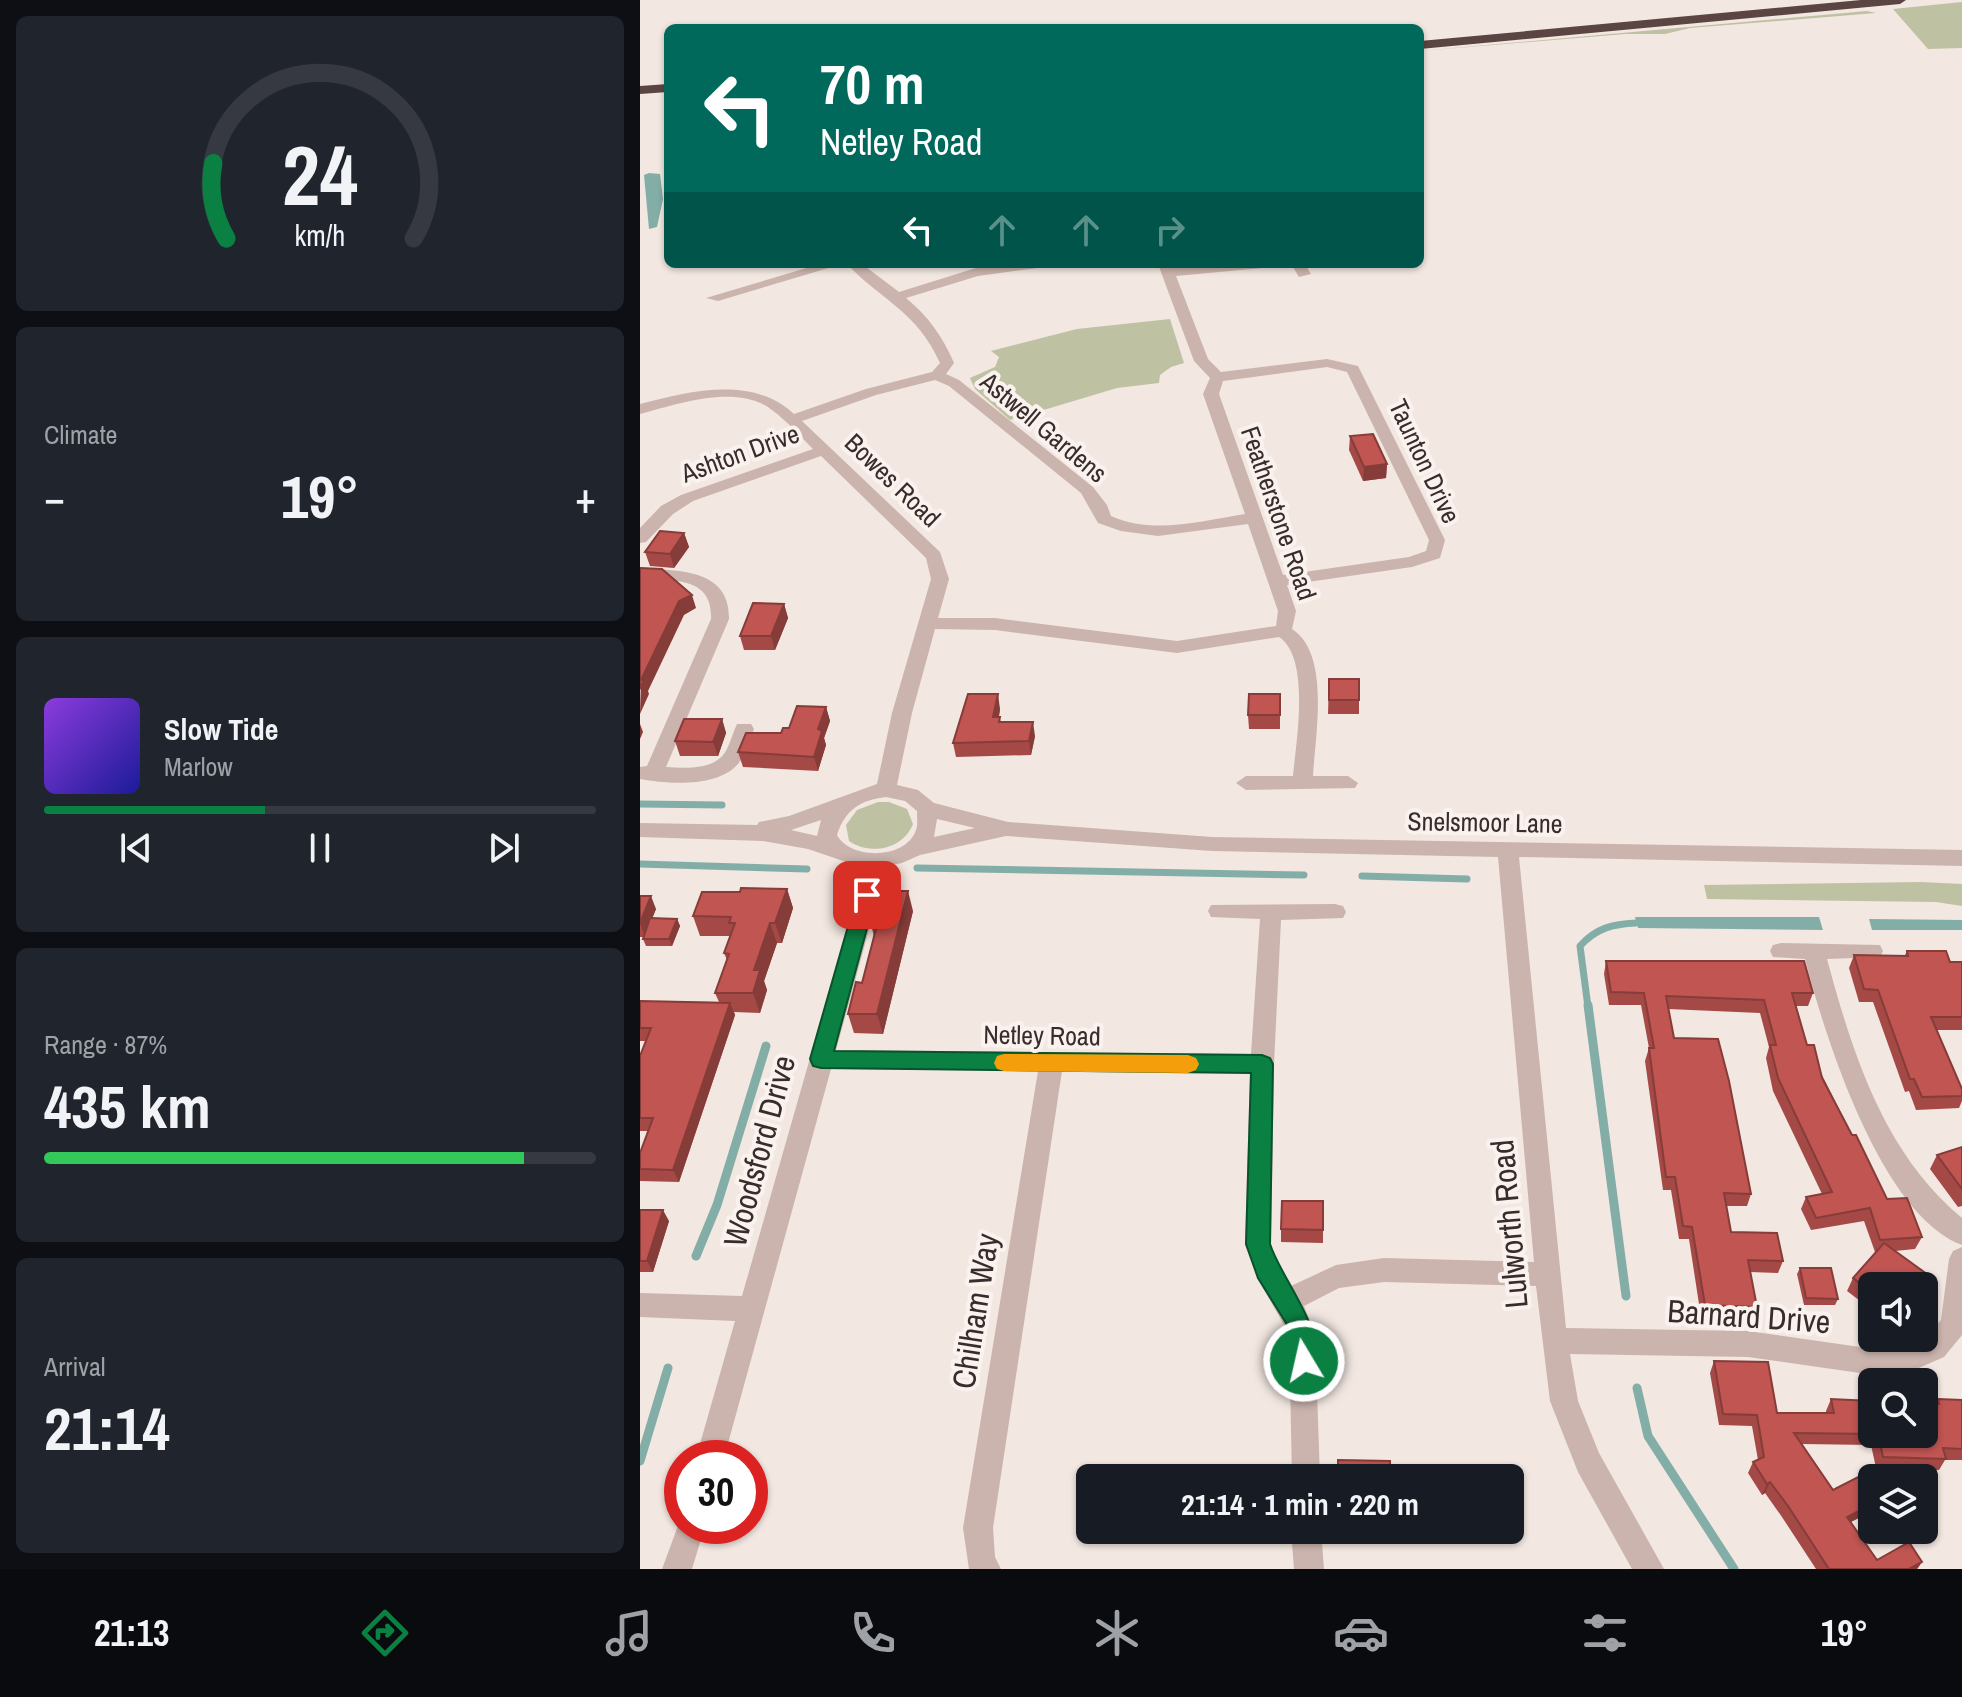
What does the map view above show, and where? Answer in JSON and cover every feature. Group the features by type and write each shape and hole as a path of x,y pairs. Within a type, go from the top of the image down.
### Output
{"highway":[{"path":"1424,35 1807,0"},
{"path":"1424,45 1900,0"},
{"path":"640,90 664,88"},
{"path":"640,100 664,98"}],"street":[{"path":"713,298 821,268"},
{"path":"794,419 871,392 937,375 945,369 945,358 927,325 899,296 860,268"},
{"path":"899,296 976,272 1006,268"},
{"path":"1166,269 1201,361 1218,377"},
{"name":"Taunton Drive","path":"1218,377 1327,363 1353,369 1437,540 1434,554 1412,562 1277,581"},
{"name":"Astwell Gardens","path":"937,375 954,383 1087,490 1099,505 1104,519 1116,526 1163,530 1254,518"},
{"name":"Featherstone Road","path":"929,623 995,624 1177,647 1282,631 1287,622 1287,611 1211,394 1212,385 1218,377"},
{"name":"Bowes Road","path":"640,409 696,394 740,393 776,405 934,556 940,579 902,713 886,790"},
{"name":"Ashton Drive","path":"640,538 667,510 687,498 824,450"},
{"path":"640,573 699,581 717,591 723,604 720,619 647,773 704,773 721,768 732,758 744,729"},
{"path":"1282,631 1294,638 1302,649 1307,667 1303,783"},
{"path":"1246,783 1348,783"},
{"path":"640,830 742,831 813,841 857,861 872,862 886,860 911,849 928,829 927,809 911,795 886,790 861,794 839,807 790,823 742,831"},
{"path":"834,850 828,840 827,829 839,807"},
{"name":"Snelsmoor Lane","path":"927,809 1008,829 1212,844 1962,858"},
{"name":"Snelsmoor Lane","path":"911,849 1008,829"},
{"name":"Lulworth Road","path":"1508,851 1554,1341 1564,1401 1588,1462 1649,1569"},
{"name":"Woodsford Drive","path":"715,1440 865,904 872,862"},
{"path":"1219,911 1335,912"},
{"path":"1271,911 1262,1064 1258,1244 1267,1271 1298,1320 1304,1361 1306,1464"},
{"path":"1781,951 1872,951"},
{"path":"1814,951 1843,1053 1874,1123 1928,1205 1962,1234"},
{"name":"Netley Road","path":"821,1059 1262,1064"},
{"name":"Chilham Way","path":"986,1569 981,1561 978,1528 1051,1063"},
{"name":"Barnard Drive","path":"1554,1341 1748,1344 1867,1361 1905,1361 1934,1348 1955,1322 1962,1259"},
{"path":"1287,1302 1336,1277 1384,1270 1548,1274"},
{"path":"640,1305 753,1309"},
{"path":"677,1569 685,1544"},
{"path":"1307,1544 1309,1569"}],"green space":[{"path":"1962,2 1962,48 1928,49 1893,9"},
{"path":"1867,11 1876,13 1690,28 1665,34 1625,34 1424,51"},
{"path":"1170,319 1184,363 1160,375 1159,383 1117,388 1010,420 975,389 970,378 995,367 999,357 991,351 1077,329"},
{"path":"878,802 889,802 907,809 913,824 908,833 886,848 867,848 849,841 846,825 857,810"},
{"path":"1962,884 1962,906 1936,902 1707,899 1704,885"}],"water":[{"path":"660,174 663,199 657,227 649,229 644,175"},
{"path":"1635,917 1819,917 1823,930 1638,928"},
{"path":"1869,919 1962,920 1962,930 1872,930"}],"building":[{"path":"1373,434 1387,464 1364,467 1350,436"},
{"path":"660,531 684,533 670,554 645,552"},
{"path":"640,568 662,569 692,595 679,601 641,680 644,680 640,689"},
{"path":"753,603 784,604 771,636 740,636"},
{"path":"1329,679 1359,679 1359,700 1329,700"},
{"path":"968,694 998,694 993,717 1000,717 999,722 1033,722 1029,741 953,743"},
{"path":"1249,694 1280,694 1280,715 1248,715"},
{"path":"797,706 826,707 818,729 822,731 814,757 738,752 746,733 781,733 783,728 789,728"},
{"path":"684,719 722,719 713,742 675,741"},
{"path":"741,888 787,889 775,923 770,923 754,970 760,970 753,993 715,993 729,954 724,953 735,923 729,923 731,917 693,916 702,892 740,892"},
{"path":"880,891 908,891 877,1014 848,1014 856,982 862,983 877,925 871,925"},
{"path":"640,896 651,896 640,923"},
{"path":"650,918 677,919 669,939 643,939"},
{"path":"1907,951 1946,951 1950,962 1962,962 1962,1017 1931,1017 1962,1089 1962,1096 1922,1097 1914,1079 1910,1079 1878,990 1864,989 1854,955 1908,956"},
{"path":"1606,961 1804,961 1813,993 1792,993 1807,1045 1814,1045 1822,1078 1852,1135 1856,1135 1887,1199 1907,1198 1922,1237 1880,1240 1870,1208 1816,1218 1806,1197 1832,1192 1778,1078 1770,1045 1776,1045 1764,1000 1666,996 1674,1038 1718,1039 1751,1194 1724,1193 1731,1232 1777,1233 1783,1261 1748,1260 1757,1307 1705,1305 1692,1227 1683,1226 1675,1177 1666,1177 1649,1048 1654,1048 1644,993 1611,992"},
{"path":"640,1001 730,1003 673,1170 640,1169 640,1153 653,1118 640,1118 640,1056 651,1028 640,1028"},
{"path":"1962,1147 1962,1189 1937,1155"},
{"path":"1282,1201 1323,1201 1323,1230 1281,1229"},
{"path":"640,1210 663,1210 647,1261 640,1261"},
{"path":"1884,1243 1924,1272 1858,1272"},
{"path":"1800,1268 1831,1268 1838,1299 1806,1298"},
{"path":"1714,1361 1768,1362 1777,1413 1834,1413 1831,1399 1858,1400 1858,1434 1794,1433 1833,1490 1858,1477 1858,1511 1847,1517 1858,1533 1858,1544 1866,1544 1877,1560 1910,1544 1922,1562 1909,1569 1829,1569 1788,1506 1770,1482 1767,1484 1753,1462 1764,1457 1757,1415 1723,1414"},
{"path":"1938,1399 1962,1400 1962,1449 1943,1448 1946,1459 1883,1457 1881,1448 1938,1448"},
{"path":"1338,1460 1390,1461 1390,1464 1338,1464"}],"waterway":[{"path":"640,804 722,805"},
{"path":"640,864 807,869"},
{"path":"917,868 1304,875"},
{"path":"1362,876 1467,879"},
{"path":"1588,1007 1580,946 1605,928 1636,923"},
{"path":"1588,1005 1626,1296"},
{"path":"696,1256 717,1205 766,1046"},
{"path":"640,1461 668,1368"},
{"path":"1637,1388 1648,1436 1734,1569"}],"slow traffic":[{"path":"1004,1063 1188,1064"}],"route":[{"path":"867,895 821,1059 1262,1064 1258,1244 1267,1271 1298,1320 1304,1361"}]}
